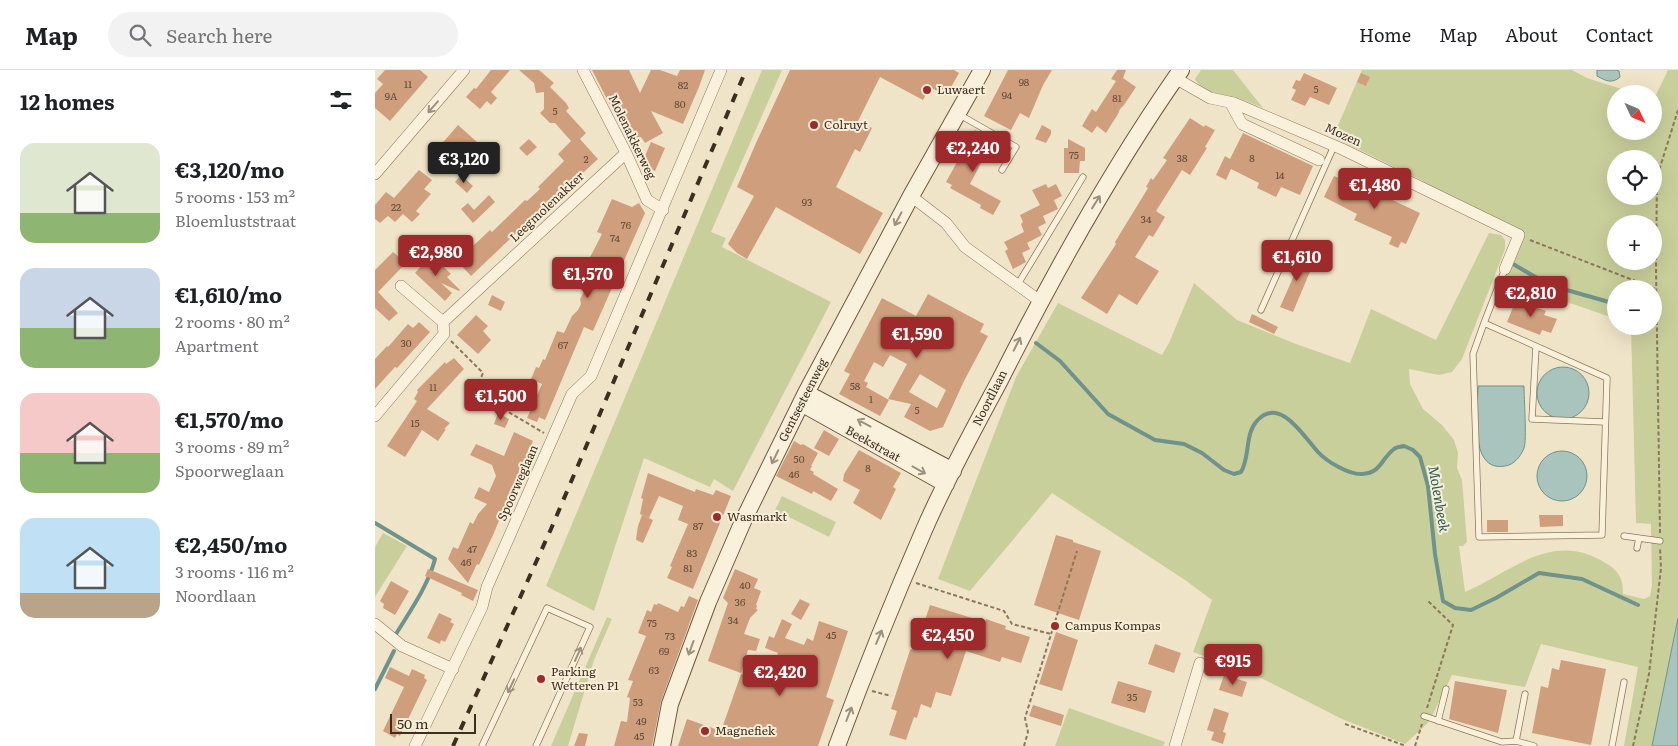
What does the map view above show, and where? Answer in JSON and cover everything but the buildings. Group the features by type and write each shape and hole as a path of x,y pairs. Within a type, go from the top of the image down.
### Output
{"street":[{"path":"375,174 464,70"},
{"name":"Molenakkerweg","path":"583,70 626,153 647,200 663,210"},
{"name":"Spoorweglaan","path":"415,746 482,607 487,586 572,394 591,376 721,70"},
{"name":"Gentsesteenweg","path":"662,746 669,706 708,602 744,520 803,398 911,196 982,70"},
{"name":"Mozen","path":"1178,74 1210,98 1230,102 1334,146 1519,235"},
{"name":"Noordlaan","path":"837,746 903,579 950,477 1073,239 1178,74"},
{"path":"1230,102 1242,124 1319,160"},
{"name":"Leegmolenakker","path":"375,416 444,328 626,153"},
{"path":"911,196 946,223 965,247 1040,300"},
{"path":"1505,269 1519,235"},
{"path":"401,286 444,328"},
{"name":"Beekstraat","path":"803,398 950,477"},
{"path":"375,624 402,646 453,669"},
{"path":"1175,746 1200,663"}],"lane":[{"path":"958,114 1016,147 1002,170"},
{"path":"1319,160 1334,146"},
{"path":"1261,310 1334,146"},
{"path":"1018,284 1083,177"},
{"path":"1484,324 1607,378 1601,534 1479,537 1473,354 1484,324 1505,269"},
{"path":"1536,347 1532,419 1605,422"},
{"path":"1624,536 1660,542"},
{"path":"1637,548 1639,538"},
{"path":"482,746 547,608 590,627 536,746"},
{"path":"1613,746 1623,682"},
{"path":"1439,721 1447,689"},
{"path":"1516,741 1525,694"},
{"path":"1425,716 1502,742 1516,741 1534,746"}],"path":[{"path":"1656,280 1657,177 1678,110"},
{"path":"1519,235 1633,280"},
{"path":"444,328 483,373 476,389 478,395 553,438"},
{"path":"1633,746 1649,674 1661,568 1657,335"},
{"path":"1023,746 1028,732 1025,718 1077,551"},
{"path":"903,579 1004,611 1013,624 1051,634"},
{"path":"1415,746 1453,624 1427,600"},
{"path":"871,690 891,696"},
{"path":"1345,724 1406,746"}],"green space":[{"path":"762,70 782,70 711,232 726,238 722,247 831,302 733,491 714,479 710,487 644,458 594,611 546,586"},
{"path":"1201,70 1233,70 1263,108 1241,99 1203,88 1195,79"},
{"path":"1362,70 1572,70 1587,78 1609,85 1607,85 1607,140 1663,140 1663,85 1661,85 1668,70 1678,70 1678,618 1652,746 1624,746 1638,667 1541,644 1525,687 1452,675 1429,722 1405,744 1342,719 1259,677 1193,652 1212,600 1185,580 1052,493 970,591 938,579 1016,377 1058,303 1162,355 1169,343 1194,283 1237,320 1350,363 1371,309 1436,340 1489,233 1501,235 1505,240 1505,249 1462,359 1452,372 1439,375 1409,369 1410,384 1423,409 1442,425 1454,440 1458,453 1457,468 1462,480 1467,542 1463,546 1459,546 1465,592 1529,559 1545,553 1562,551 1580,552 1608,564 1619,575 1623,594 1644,599 1650,596 1652,585 1651,524 1636,523 1631,335 1662,335 1662,280 1607,280 1607,316 1501,279 1519,236 1424,189 1423,181 1333,137"},
{"path":"782,496 836,522 829,537 775,510"},
{"path":"383,533 407,546 375,597 375,547"},
{"path":"607,617 612,619 594,660 568,746 551,746"},
{"path":"1069,708 1165,742 1163,746 1055,746"}],"water":[{"path":"1597,70 1616,70 1619,71 1620,77 1612,81 1606,80 1597,76"},
{"path":"1563,367 1577,371 1585,379 1589,393 1585,407 1577,415 1563,419 1549,415 1541,407 1537,393 1541,379 1549,371"},
{"path":"1478,386 1524,386 1525,444 1517,460 1511,464 1505,466 1493,465 1485,459 1480,449 1477,422"},
{"path":"1557,451 1567,451 1580,458 1587,471 1587,481 1580,494 1567,501 1557,501 1548,497 1541,490 1537,481 1537,471 1541,462 1548,455"},
{"path":"1678,618 1678,746 1652,746"}],"waterway":[{"path":"1513,264 1549,285 1607,301"},
{"name":"Molenbeek","path":"1036,343 1060,361 1108,414 1155,440 1184,444 1202,453 1224,470 1234,474 1241,472 1244,466 1250,433 1256,422 1265,415 1273,413 1282,415 1290,421 1326,459 1338,467 1357,474 1373,471 1396,448 1404,446 1413,450 1420,457 1428,486 1435,554 1443,601 1455,608 1471,610 1539,573 1582,579 1638,605"},
{"path":"375,523 435,559 423,589 396,634"},
{"path":"375,689 394,651"}],"railway":[{"path":"453,746 551,529 746,70"}],"place":[{"name":"Luwaert","path":"927,90"},
{"name":"Colruyt","path":"814,125"},
{"name":"Wasmarkt","path":"717,517"},
{"name":"Campus Kompas","path":"1055,626"},
{"name":"Parking Wetteren P1","path":"541,679"},
{"name":"Magnefiek","path":"705,731"}]}
